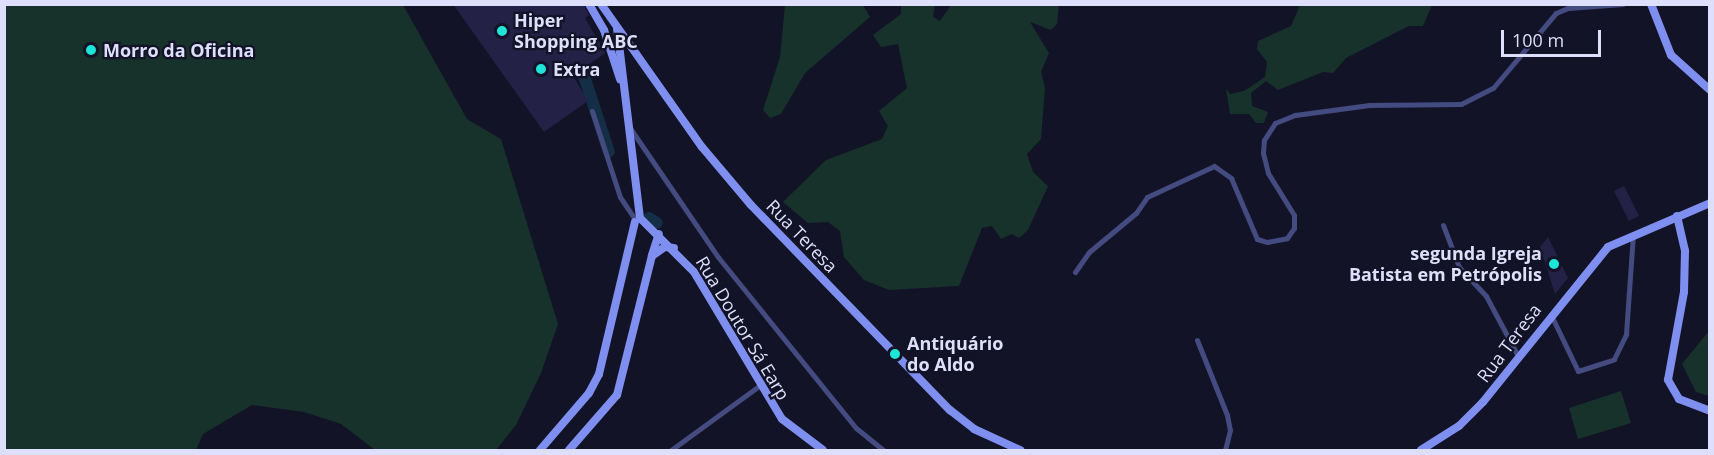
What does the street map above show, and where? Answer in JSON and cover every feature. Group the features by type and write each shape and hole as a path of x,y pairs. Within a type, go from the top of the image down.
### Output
{"main road":[{"path":"589,4 601,22 622,82"},
{"name":"Rua Teresa","path":"601,4 702,147 751,205 950,410 974,429 1020,450"},
{"path":"1651,4 1671,55 1710,90"},
{"path":"601,22 602,16 609,16"},
{"path":"540,450 589,393 599,374 637,220 630,128 622,82 617,26"},
{"name":"Rua Teresa","path":"1421,450 1459,426 1608,247 1634,233 1710,203"},
{"path":"1677,216 1685,251 1684,292 1668,380 1679,399 1710,411"},
{"name":"Rua Doutor Sá Earp","path":"637,220 659,234 694,272 782,419 823,450"},
{"path":"569,450 616,395 659,234"},
{"path":"652,256 665,247 674,248"}],"street":[{"path":"1075,272 1089,252 1136,213 1147,197 1214,166 1231,178 1257,238 1267,242 1287,238 1294,228 1294,215 1268,172 1263,153 1264,140 1275,123 1295,115 1369,105 1461,104 1493,88 1556,13 1568,8 1623,4"},
{"path":"592,111 614,183 637,220"},
{"path":"630,128 718,257 856,428 883,450"},
{"path":"1443,225 1459,267 1486,296 1518,356"},
{"path":"1550,314 1578,371 1614,359 1626,334 1634,233"},
{"path":"1197,340 1227,415 1230,430 1225,450"},
{"path":"671,450 760,385"}],"green space":[{"path":"1300,4 1432,5 1423,26 1409,26 1346,58 1333,73 1323,72 1278,90 1266,81 1251,93 1252,106 1268,112 1264,123 1256,123 1249,114 1230,114 1226,88 1230,94 1244,91 1265,77 1267,62 1257,49 1258,41 1291,26"},
{"path":"4,5 403,5 467,119 501,139 558,324 541,373 516,425 496,450 375,450 341,424 304,412 252,405 203,434 196,450 5,450"},
{"path":"785,5 863,5 870,17 805,73 781,114 770,118 763,110 780,57"},
{"path":"901,5 935,5 933,17 940,21 951,5 1059,5 1057,24 1051,30 1030,22 1049,53 1041,72 1045,88 1041,139 1027,154 1033,172 1048,186 1028,230 1019,238 1012,234 1001,239 992,226 982,228 959,286 889,290 864,280 844,257 840,231 828,222 808,223 783,202 826,160 882,139 888,126 879,111 907,88 898,44 881,47 873,35 901,14"},
{"path":"1709,331 1709,396 1696,392 1682,364"},
{"path":"1621,391 1631,423 1578,439 1569,408"}],"building":[{"name":"Extra","path":"453,4 583,4 589,15 585,18 605,53 573,76 588,101 544,132"},
{"path":"1624,186 1639,216 1629,221 1614,191"},
{"name":"segunda Igreja Batista em Petrópolis","path":"1548,237 1568,278 1555,294 1540,247"}],"waterway":[{"path":"581,67 609,152"},
{"path":"649,218 657,223"}],"place":[{"name":"Hiper Shopping ABC","path":"502,31"},
{"name":"Morro da Oficina","path":"91,50"},
{"name":"Extra","path":"541,69"},
{"name":"segunda Igreja Batista em Petrópolis","path":"1554,264"},
{"name":"Antiquário do Aldo","path":"895,354"}]}
